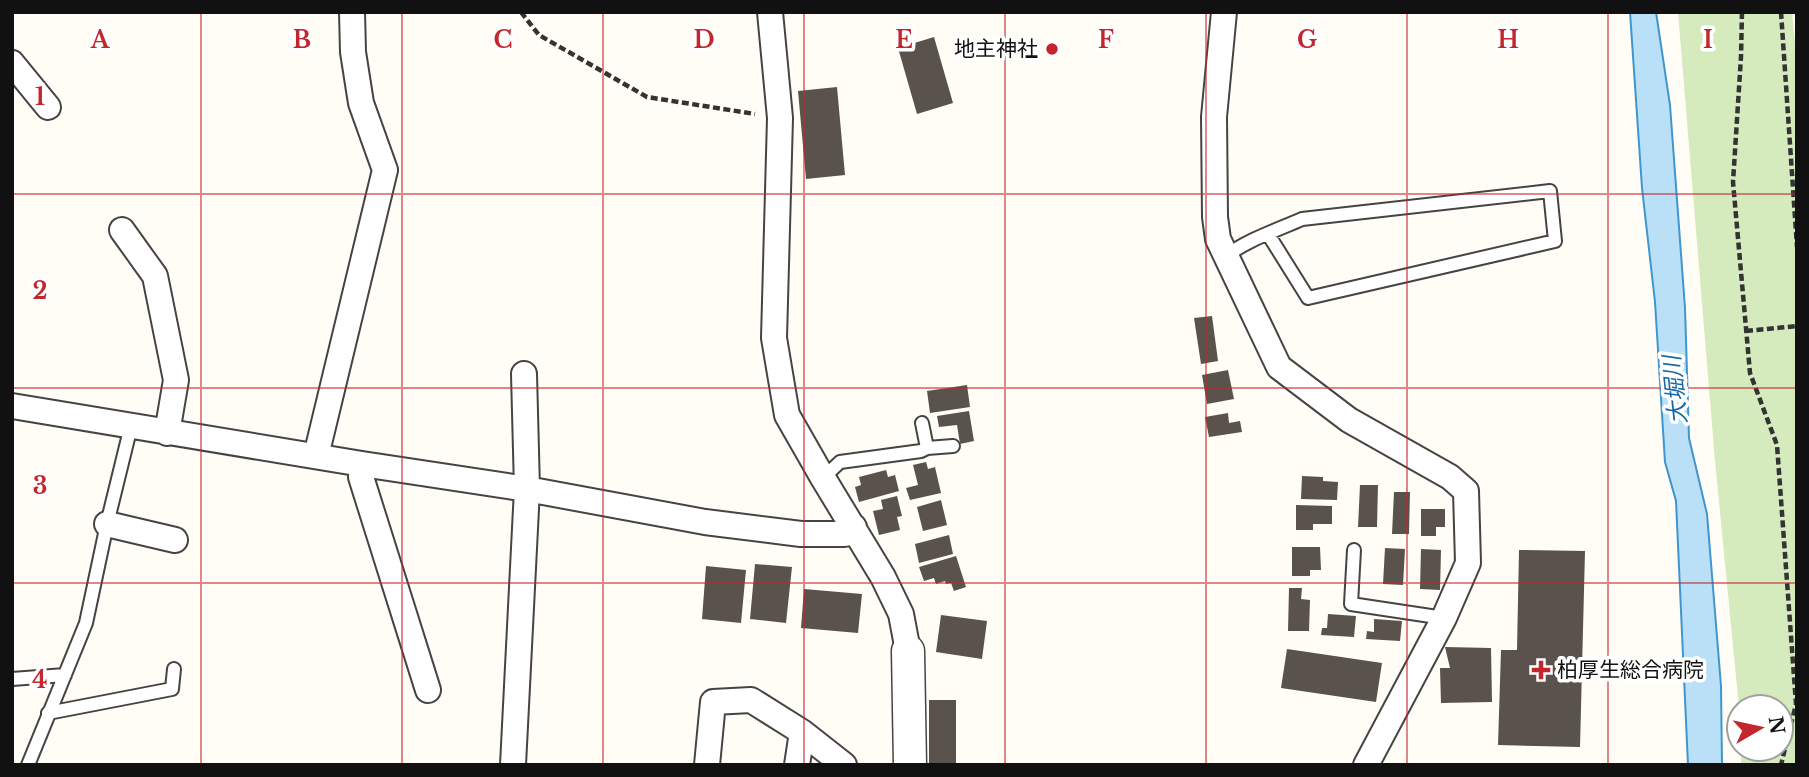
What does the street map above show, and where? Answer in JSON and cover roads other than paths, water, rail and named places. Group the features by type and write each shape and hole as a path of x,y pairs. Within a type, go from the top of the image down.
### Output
{"street":[{"path":"316,456 385,170 361,103 353,52 352,12"},
{"path":"770,12 780,118 774,338 788,415 883,577 901,614 908,650 910,765"},
{"path":"1224,12 1214,117 1214,217 1218,239 1279,367 1349,420 1450,477 1466,491 1468,563 1444,618 1366,765"},
{"path":"12,63 48,107"},
{"path":"122,230 155,275 176,380 167,433"},
{"path":"513,765 527,489 524,374"},
{"path":"12,406 527,489 705,522 801,534 845,534 854,527"},
{"path":"362,464 361,477 428,690"},
{"path":"107,524 175,540"},
{"path":"707,765 713,702 751,700 802,732 844,765"},
{"path":"797,765 802,732"}],"lane":[{"path":"1227,257 1233,251 1268,234 1302,219 1550,191 1555,242 1308,299 1268,234"},
{"path":"922,423 927,448"},
{"path":"28,765 86,623 131,426"},
{"path":"823,478 840,463 953,446"},
{"path":"1354,551 1351,604 1444,618"},
{"path":"48,713 172,689 174,669"},
{"path":"12,680 65,675"}],"water":[{"name":"大堀川","path":"1630,12 1656,12 1670,105 1685,308 1689,438 1707,514 1721,686 1722,765 1688,765 1676,501 1665,462 1655,302 1642,188"}],"place":[{"name":"地主神社","path":"1052,49"},
{"name":"柏厚生総合病院","path":"1541,670"}]}
